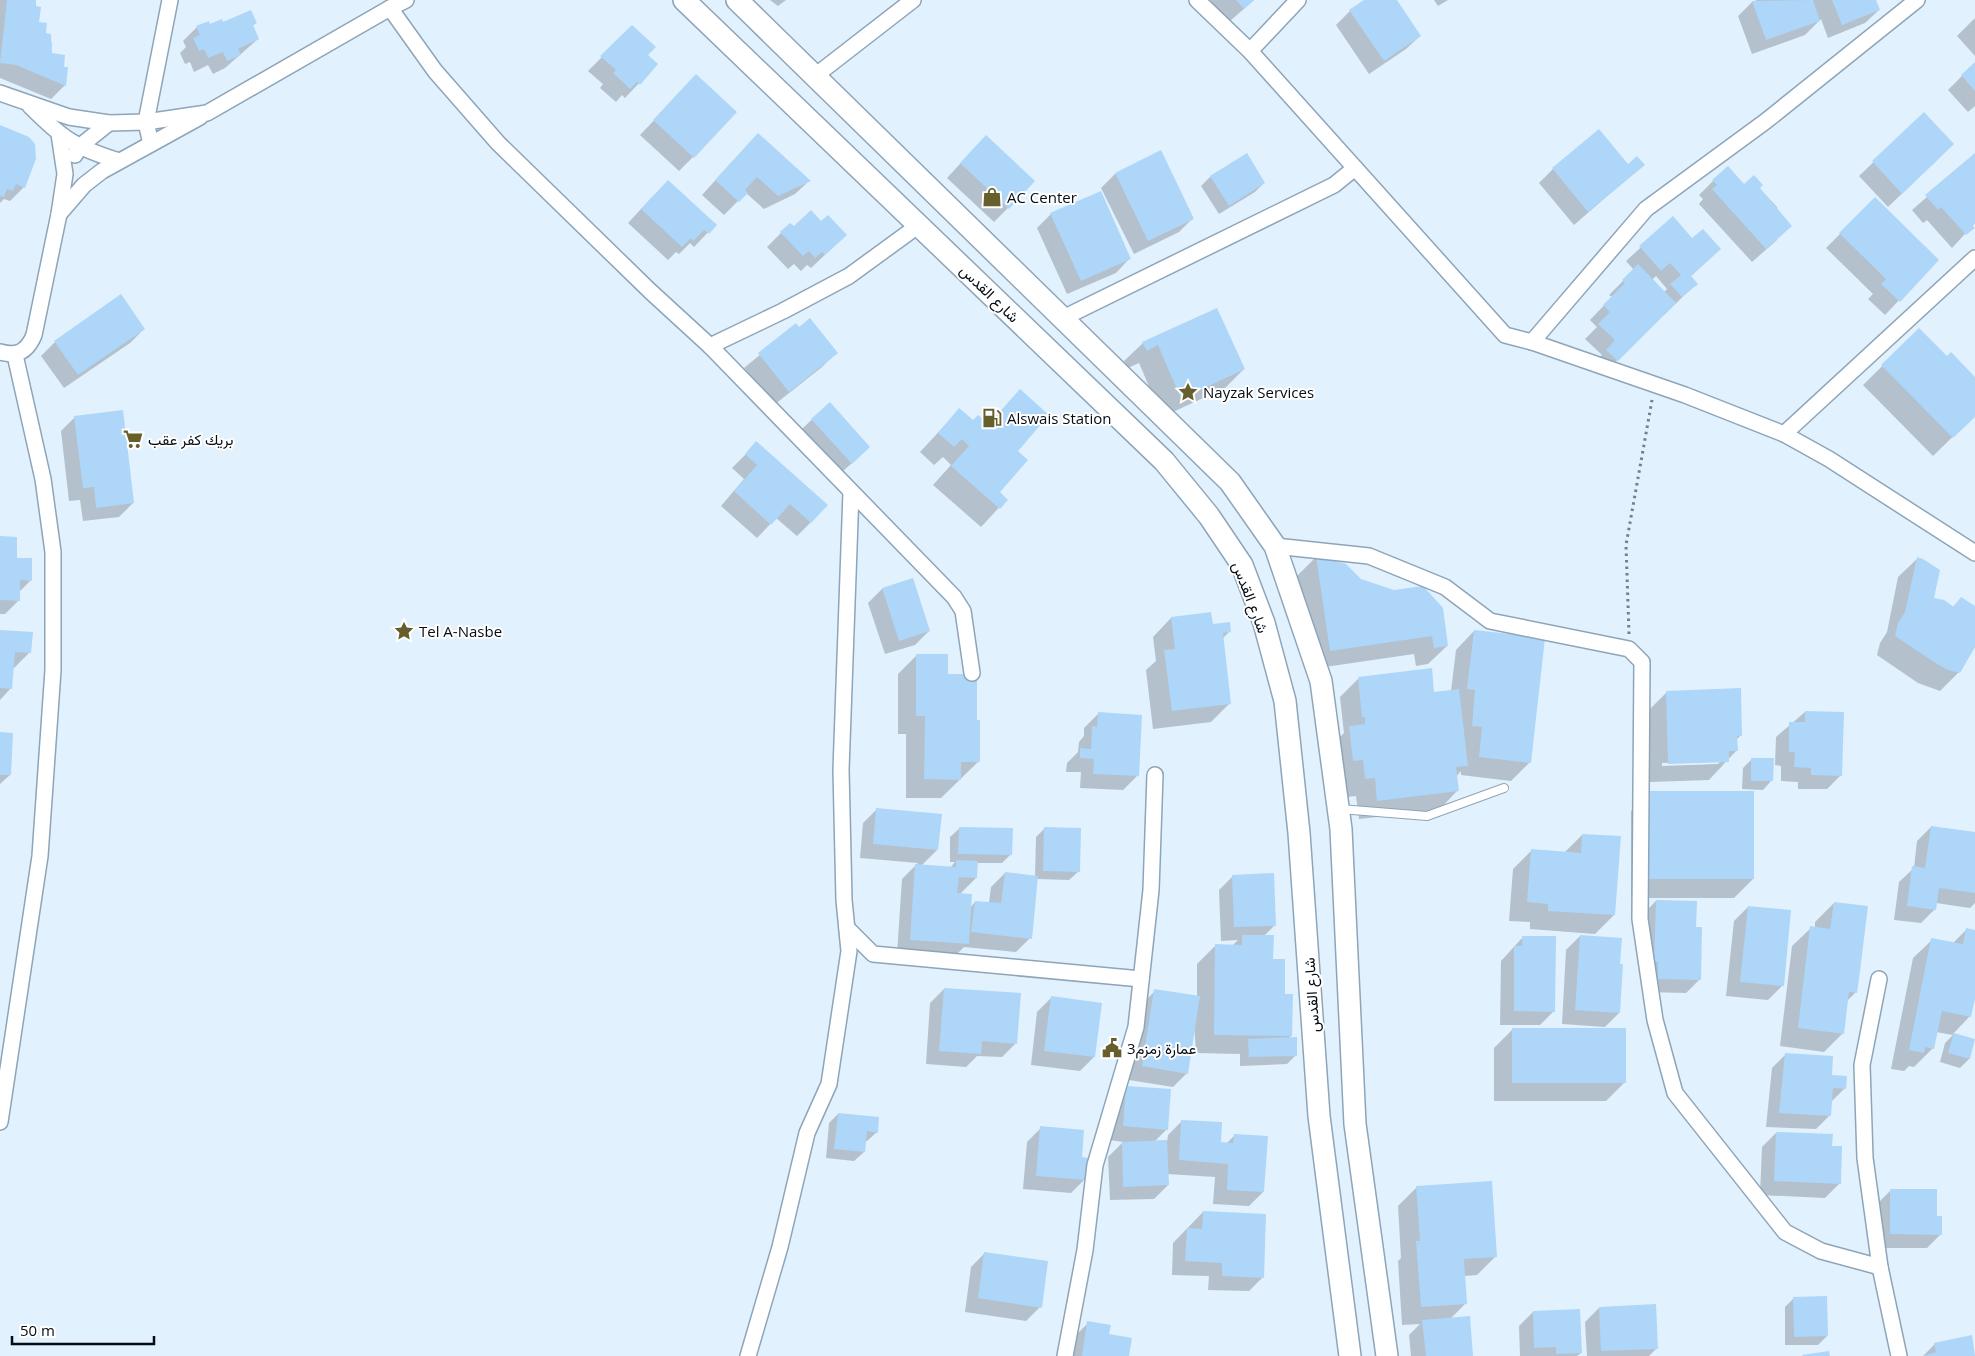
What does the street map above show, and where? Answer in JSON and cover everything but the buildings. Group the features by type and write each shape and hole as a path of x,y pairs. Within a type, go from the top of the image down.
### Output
{"main road":[{"name":"شارع القدس","path":"684,0 1164,461 1209,516 1242,565 1264,623 1285,701 1299,833 1319,1116 1350,1356"},
{"name":"شارع القدس","path":"737,0 1061,319 1230,482 1275,546 1321,681 1338,809 1355,1124 1386,1356"},
{"path":"787,97 815,76"},
{"path":"1319,1116 1355,1124"}],"street":[{"path":"151,144 146,122 170,0"},
{"path":"59,214 84,185 119,161 406,0"},
{"path":"815,76 913,0"},
{"path":"1197,0 1250,50 1505,335 1532,342 1654,385 1784,434 1829,458 1975,553"},
{"path":"1250,50 1298,0"},
{"path":"1532,342 1646,209 1766,121 1917,0"},
{"path":"390,8 435,71 498,143 650,292 710,346 954,598 963,611 972,673"},
{"path":"0,93 69,118 108,124 146,122 207,113"},
{"path":"27,104 59,134 79,148 119,161"},
{"path":"65,171 79,148 108,124"},
{"path":"0,1122 40,856 53,670 53,552 43,479 7,354 26,350 34,335 59,214 65,171 59,134"},
{"path":"1061,319 1334,185 1355,168"},
{"path":"710,346 783,311 849,276 920,225"},
{"path":"1784,434 1975,258"},
{"path":"748,1356 780,1247 807,1133 829,1084 849,951 841,770 851,492"},
{"path":"1275,546 1369,556 1445,587 1490,621 1629,649 1642,662 1640,919 1655,1020 1675,1093 1785,1232 1821,1251 1880,1267"},
{"path":"1065,1356 1085,1250 1095,1165 1136,1027 1152,890 1155,775"},
{"path":"847,928 873,954 1142,979"},
{"path":"1879,979 1862,1065 1865,1158 1880,1267 1899,1356"}],"lane":[{"path":"1338,809 1426,816 1504,788"}],"path":[{"path":"1629,649 1626,545 1654,385"}],"place":[{"name":"AC Center","path":"992,197"},
{"name":"Nayzak Services","path":"1188,392"},
{"name":"Alswais Station","path":"992,418"},
{"name":"بريك كفر عقب","path":"133,439"},
{"name":"Tel A-Nasbe","path":"404,631"},
{"name":"عمارة زمزم3","path":"1112,1048"}]}
